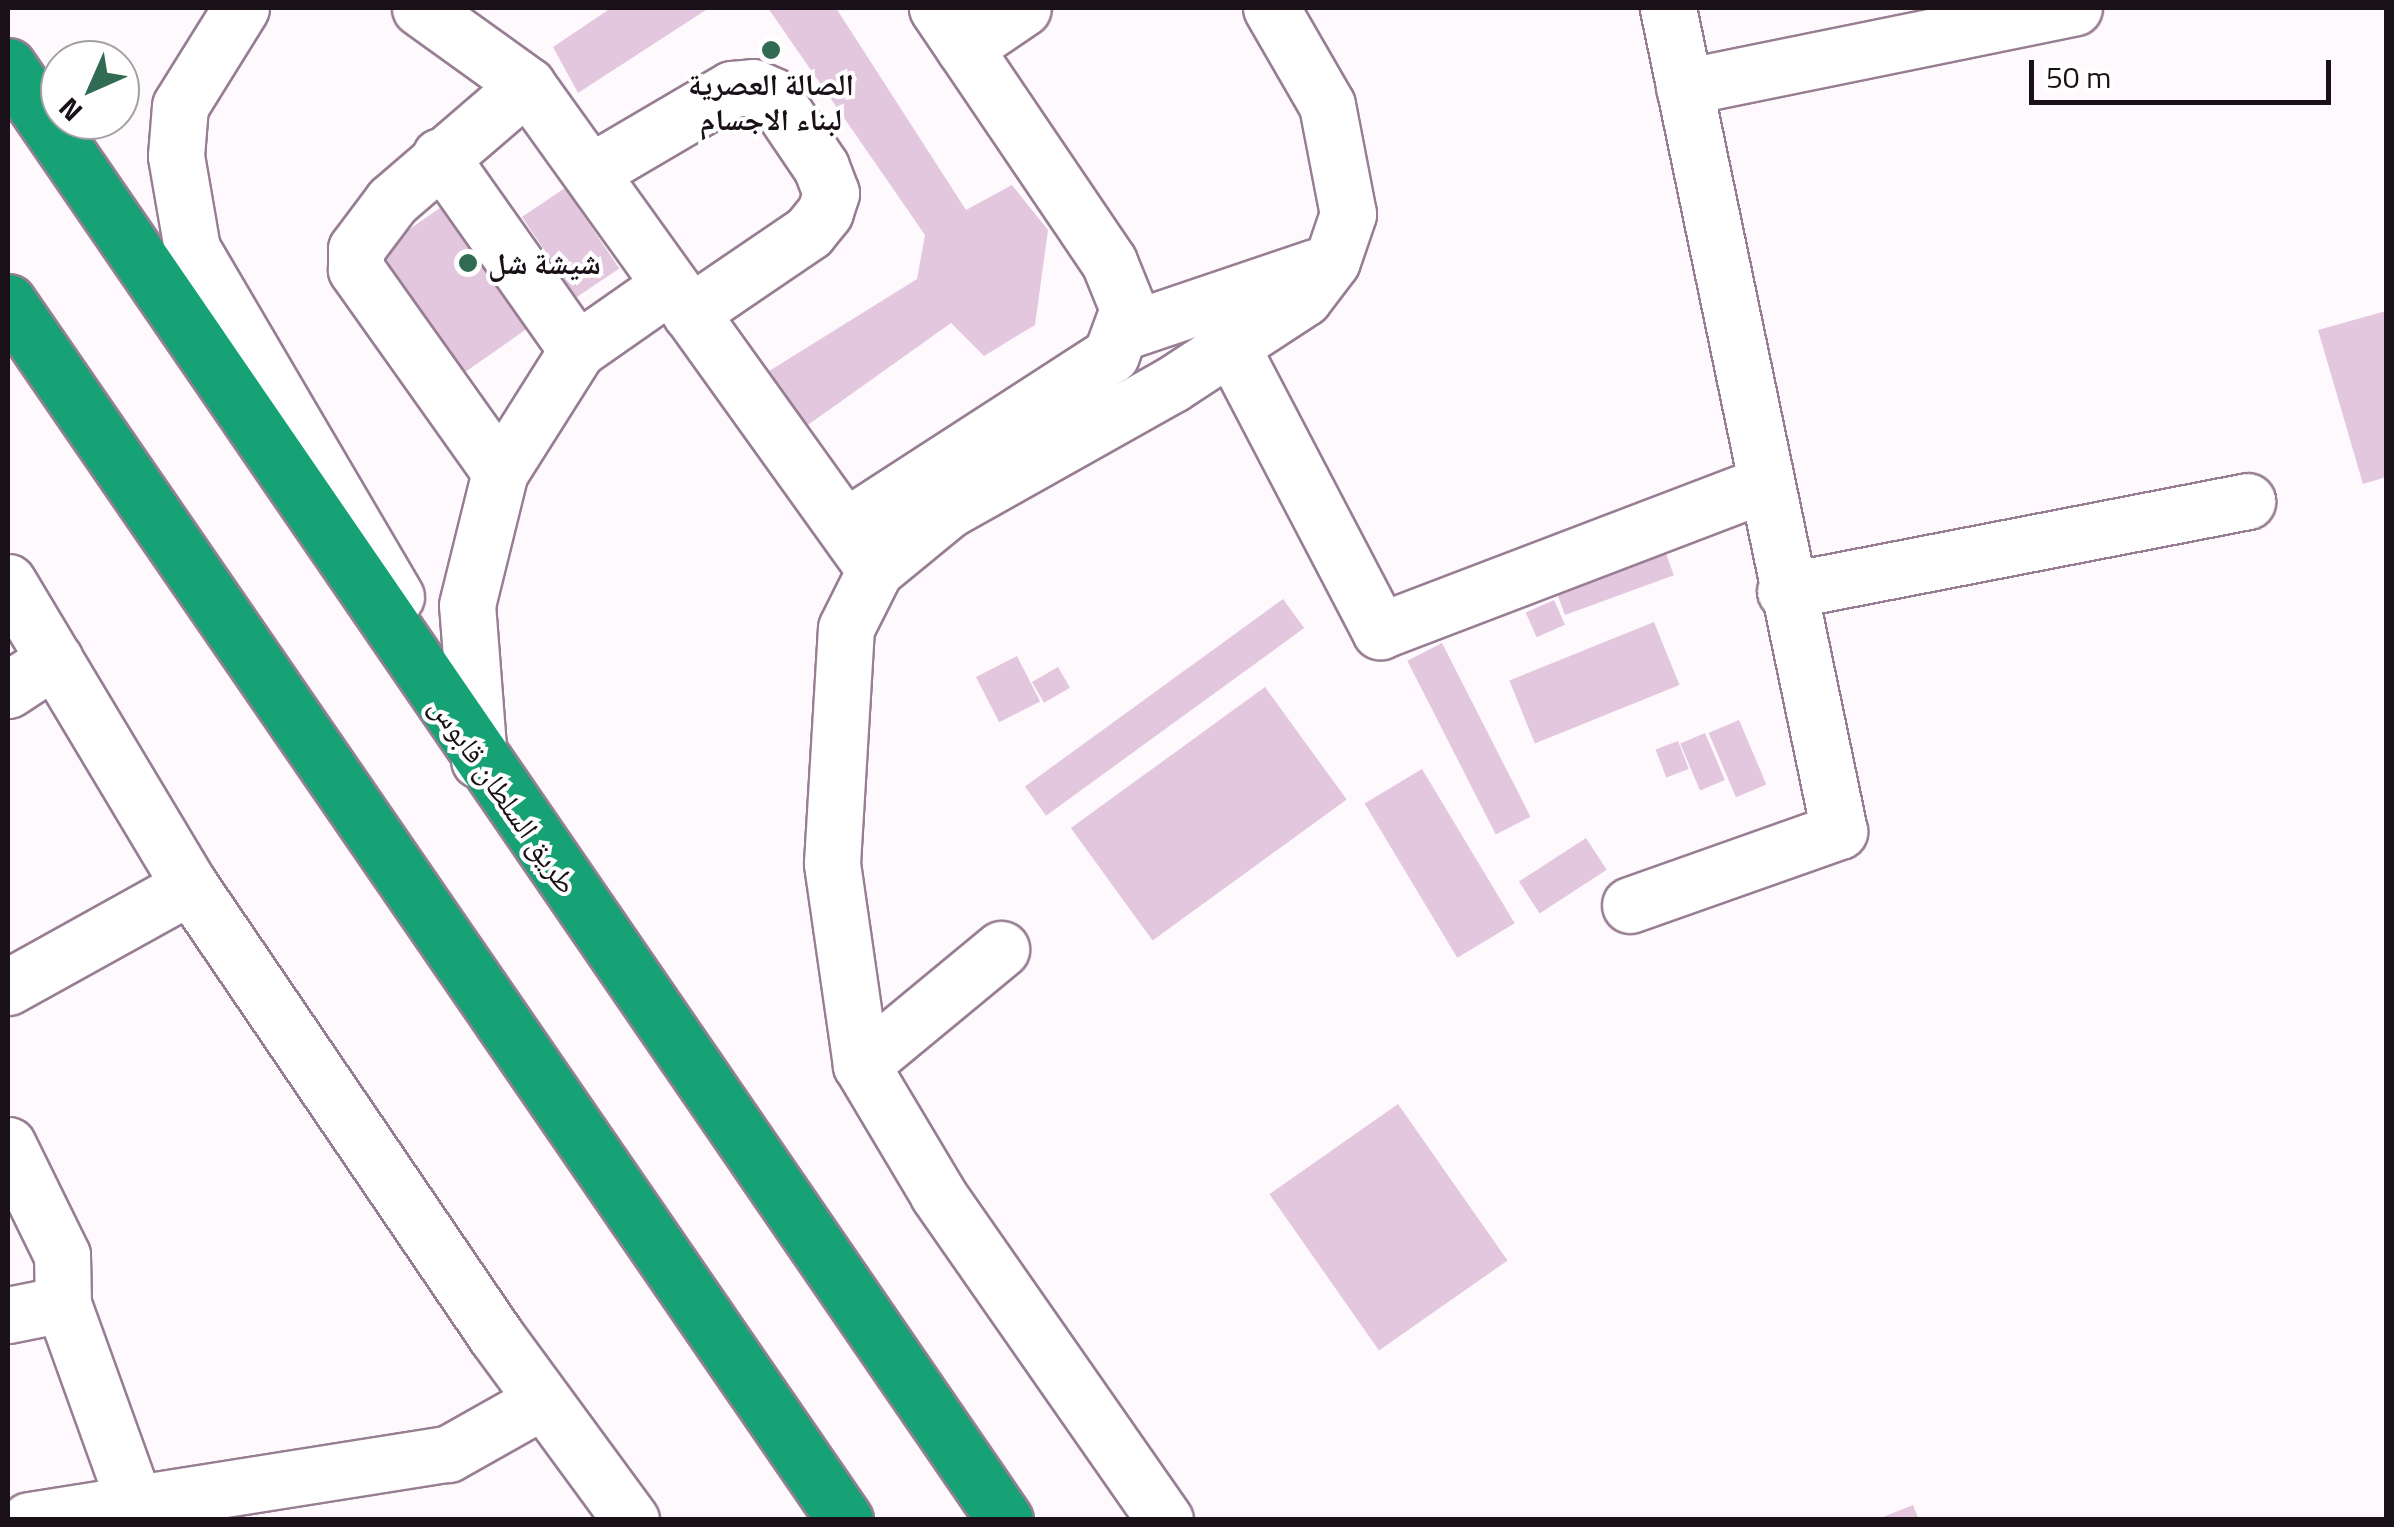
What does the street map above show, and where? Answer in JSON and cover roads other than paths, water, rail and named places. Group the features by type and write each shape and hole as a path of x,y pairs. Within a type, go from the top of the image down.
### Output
{"highway":[{"name":"طريق السلطان قابوس","path":"8,66 479,760 1005,1520"},
{"path":"8,302 845,1520"}],"street":[{"path":"241,8 180,106 176,156 192,249 376,557 479,760"},
{"path":"420,8 528,85 860,548"},
{"path":"1024,8 950,28 1109,262 1128,309 1123,332 1112,356 860,548 846,628 832,863 860,1065 938,1194 1166,1520"},
{"path":"860,548 948,510 1231,346 1304,298 1332,261 1348,214 1326,105 1271,8"},
{"path":"1630,905 1839,831 1784,591 1668,8"},
{"path":"1684,88 2074,8"},
{"path":"500,472 356,269 356,249 392,202 440,156 528,85"},
{"path":"479,760 467,606 500,472 576,350 808,232 825,212 830,193 821,167 773,96 753,87 732,89 592,170"},
{"path":"440,156 576,350"},
{"path":"1123,332 1332,261"},
{"path":"1231,346 1380,630 1764,485"},
{"path":"1784,591 2246,501"},
{"path":"8,582 190,886 542,1400 631,1520"},
{"path":"8,690 54,659"},
{"path":"8,988 190,886"},
{"path":"860,1065 1001,949"},
{"path":"8,1145 62,1255 63,1304 134,1501"},
{"path":"8,1314 63,1304"},
{"path":"34,1519 134,1501 280,1499 448,1454 542,1400"}],"place":[{"name":"الصالة العصرية لبناء الاجسام","path":"771,50"},
{"name":"شيشة شل","path":"468,263"}]}
